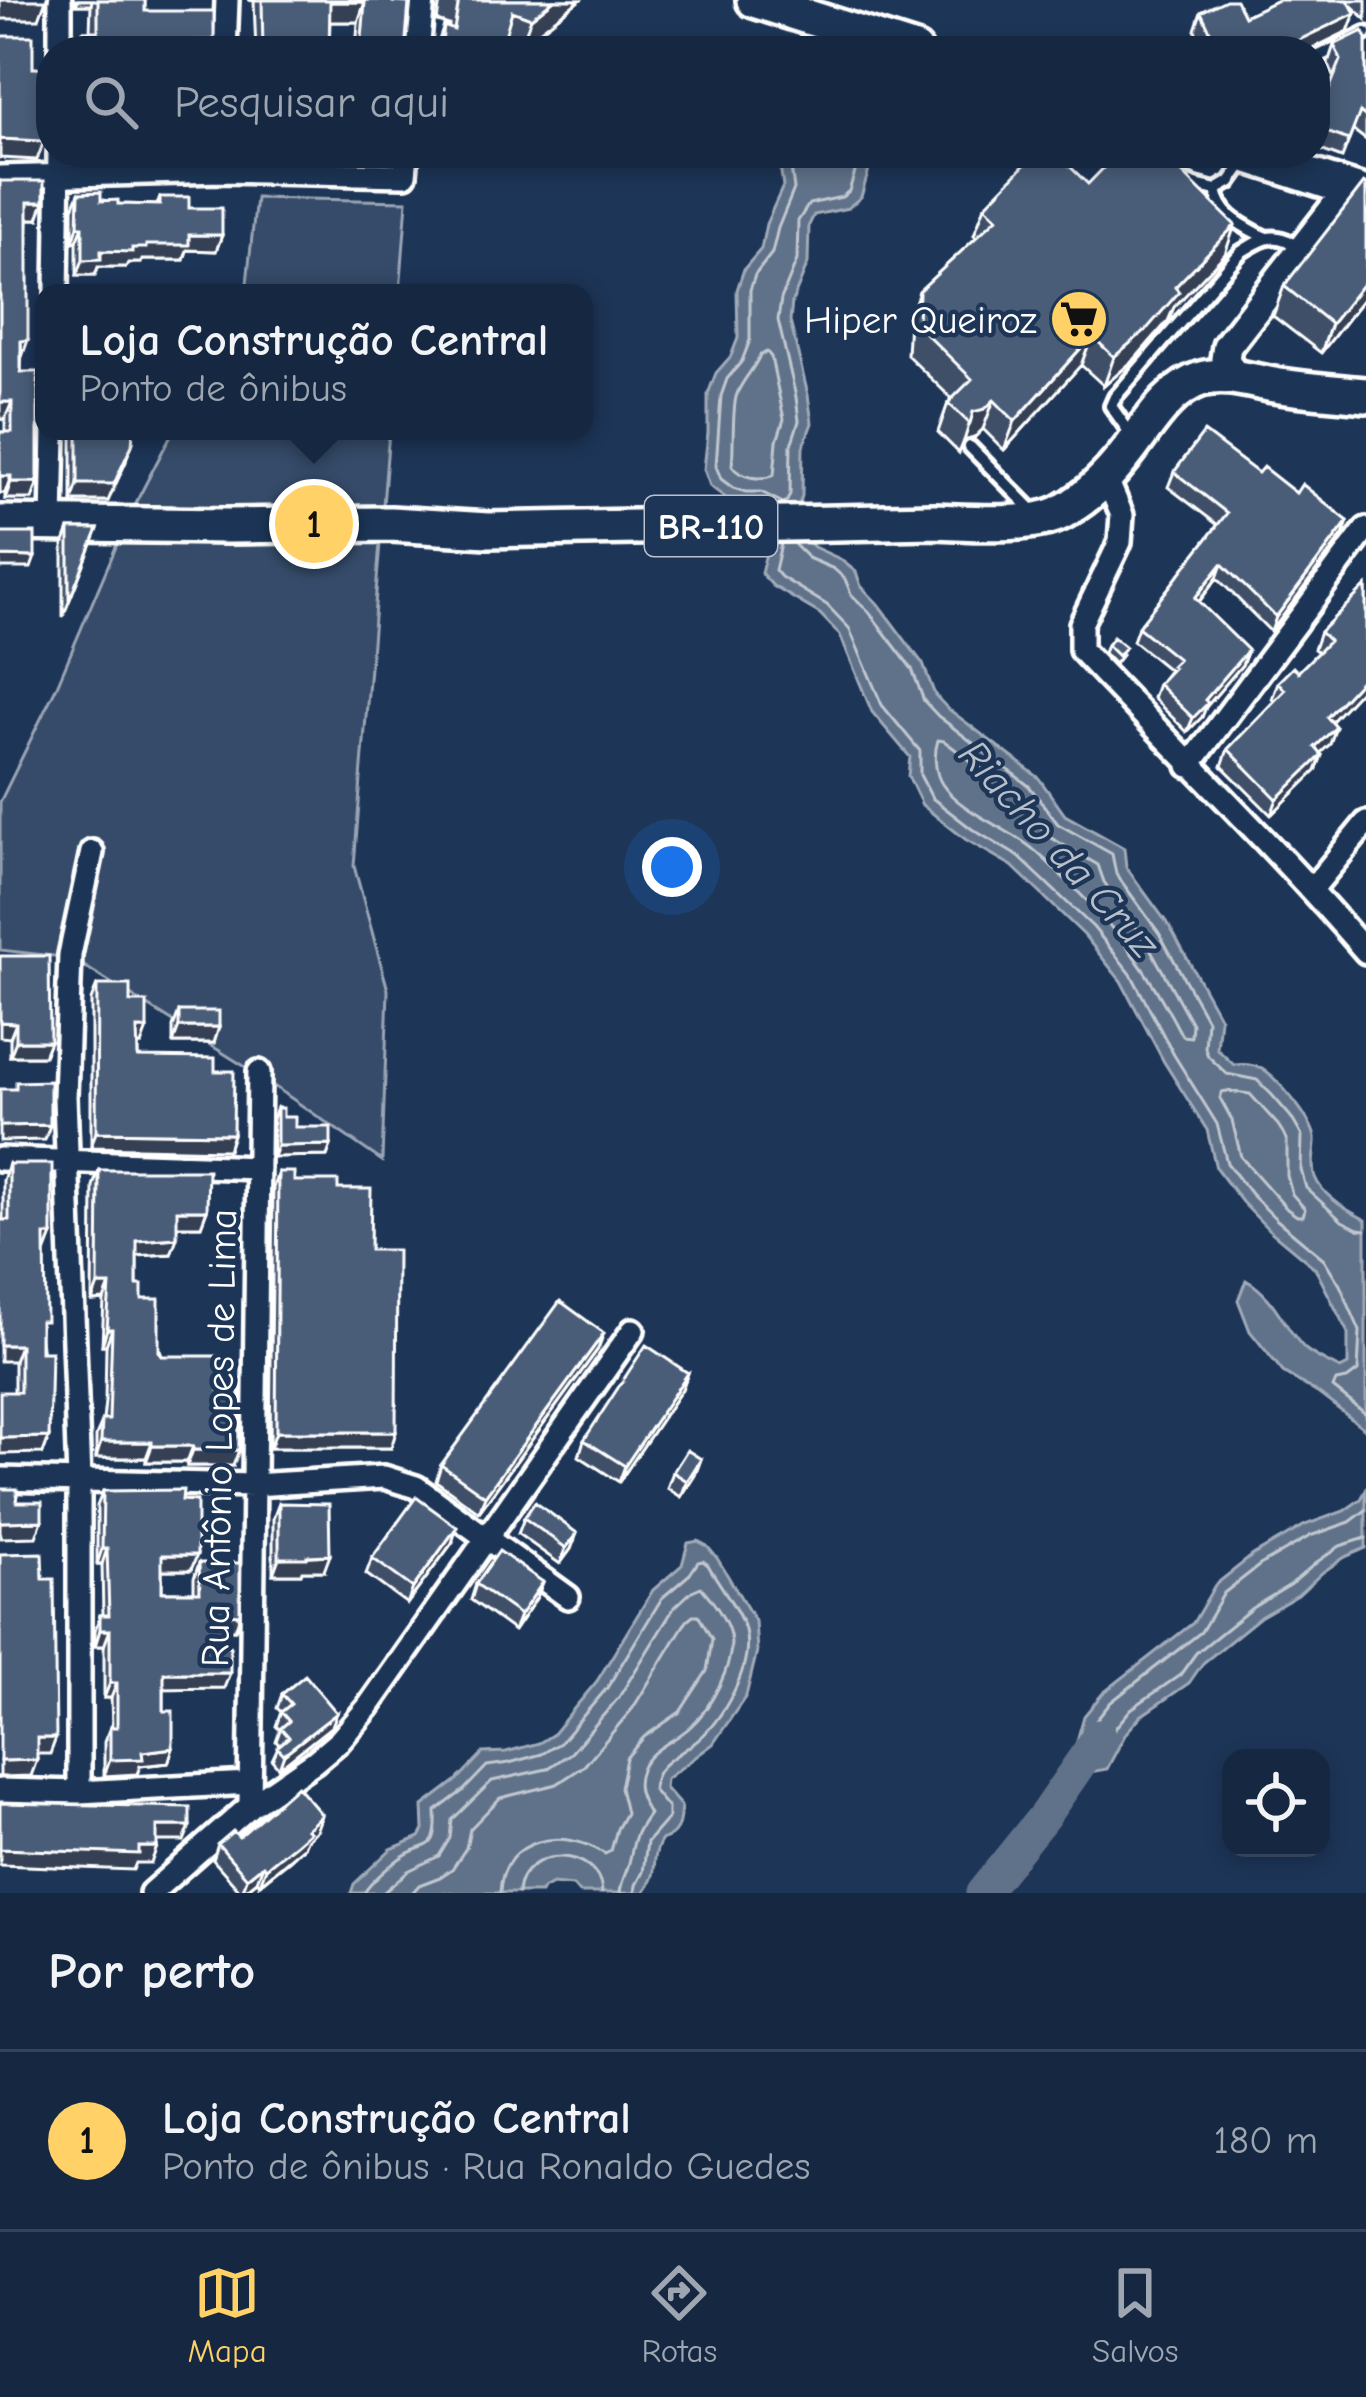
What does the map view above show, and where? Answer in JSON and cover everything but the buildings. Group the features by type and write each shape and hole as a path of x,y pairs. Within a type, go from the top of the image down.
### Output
{"main road":[{"path":"754,0 868,36"},
{"path":"1287,168 1358,192"},
{"path":"1234,376 1366,395"},
{"name":"BR-110","path":"0,523 391,524 488,530 999,523 1059,514 1106,477 1182,388 1203,378 1234,376"}],"street":[{"path":"60,0 60,36"},
{"path":"226,36 227,0"},
{"path":"419,36 423,0"},
{"path":"0,177 44,168"},
{"path":"57,284 59,168"},
{"path":"1234,376 1225,359 1227,346 1301,251 1358,192"},
{"path":"52,524 54,440"},
{"path":"1106,477 1123,515 1120,542 1082,624 1081,650 1312,889 1366,952"},
{"path":"1189,766 1366,529"},
{"path":"1312,889 1366,823"},
{"path":"79,1792 80,1480 67,1160 66,1000 70,956 92,852"},
{"name":"Rua Antônio Lopes de Lima","path":"250,1806 259,1072"},
{"path":"0,1159 258,1168"},
{"path":"151,1893 250,1806 339,1741 368,1707 633,1330"},
{"path":"0,1479 253,1485 399,1480 416,1487 568,1597"},
{"path":"0,1790 79,1792 250,1783"}],"lane":[{"path":"1330,51 1366,33"},
{"path":"1173,168 1186,182 1216,190 1242,168"},
{"path":"1216,190 1230,218 1264,237"},
{"path":"1136,441 1111,406 1114,397 1240,252 1264,237 1278,236 1301,251"},
{"path":"970,447 1039,518"}],"shaded area":[{"path":"256,198 407,201 401,284 247,284"},
{"path":"168,440 388,440 354,866 388,990 382,1161 252,1071 71,958 0,950 0,802 56,688 130,514"}],"water":[{"name":"Riacho da Cruz","path":"780,168 870,168 861,197 848,208 814,215 809,225 808,263 792,302 790,321 812,423 803,447 802,496 796,514 802,535 856,572 861,586 923,664 935,695 947,708 1038,777 1065,815 1124,848 1126,867 1170,927 1220,1018 1217,1049 1234,1065 1255,1066 1269,1074 1308,1121 1315,1138 1313,1168 1318,1184 1366,1220 1366,1430 1283,1372 1250,1331 1238,1300 1246,1280 1265,1295 1305,1349 1340,1369 1348,1365 1348,1333 1315,1268 1269,1230 1216,1168 1207,1130 1121,981 1084,935 1012,866 965,839 922,805 908,776 910,757 872,712 840,635 820,614 773,586 761,573 776,514 758,503 727,499 710,486 704,469 708,394 738,338 737,290 744,269 761,249 783,186"},
{"path":"1366,1490 1366,1548 1323,1572 1203,1663 1189,1683 1141,1716 1107,1769 1079,1774 1064,1769 1072,1759 1084,1716 1103,1693 1193,1623 1215,1585 1253,1555 1305,1525 1344,1511"},
{"path":"698,1541 717,1558 755,1621 757,1651 746,1696 713,1744 666,1779 665,1788 681,1806 679,1821 673,1834 660,1843 652,1879 643,1893 579,1893 573,1886 552,1884 541,1893 351,1893 354,1884 391,1849 420,1837 423,1806 483,1753 506,1752 552,1735 597,1681 653,1590 682,1565 688,1543"}],"waterway":[{"path":"982,1893 1044,1816 1099,1736"}],"place":[{"name":"Hiper Queiroz","path":"1079,319"},
{"name":"Loja Construção Central","path":"314,524"}]}
